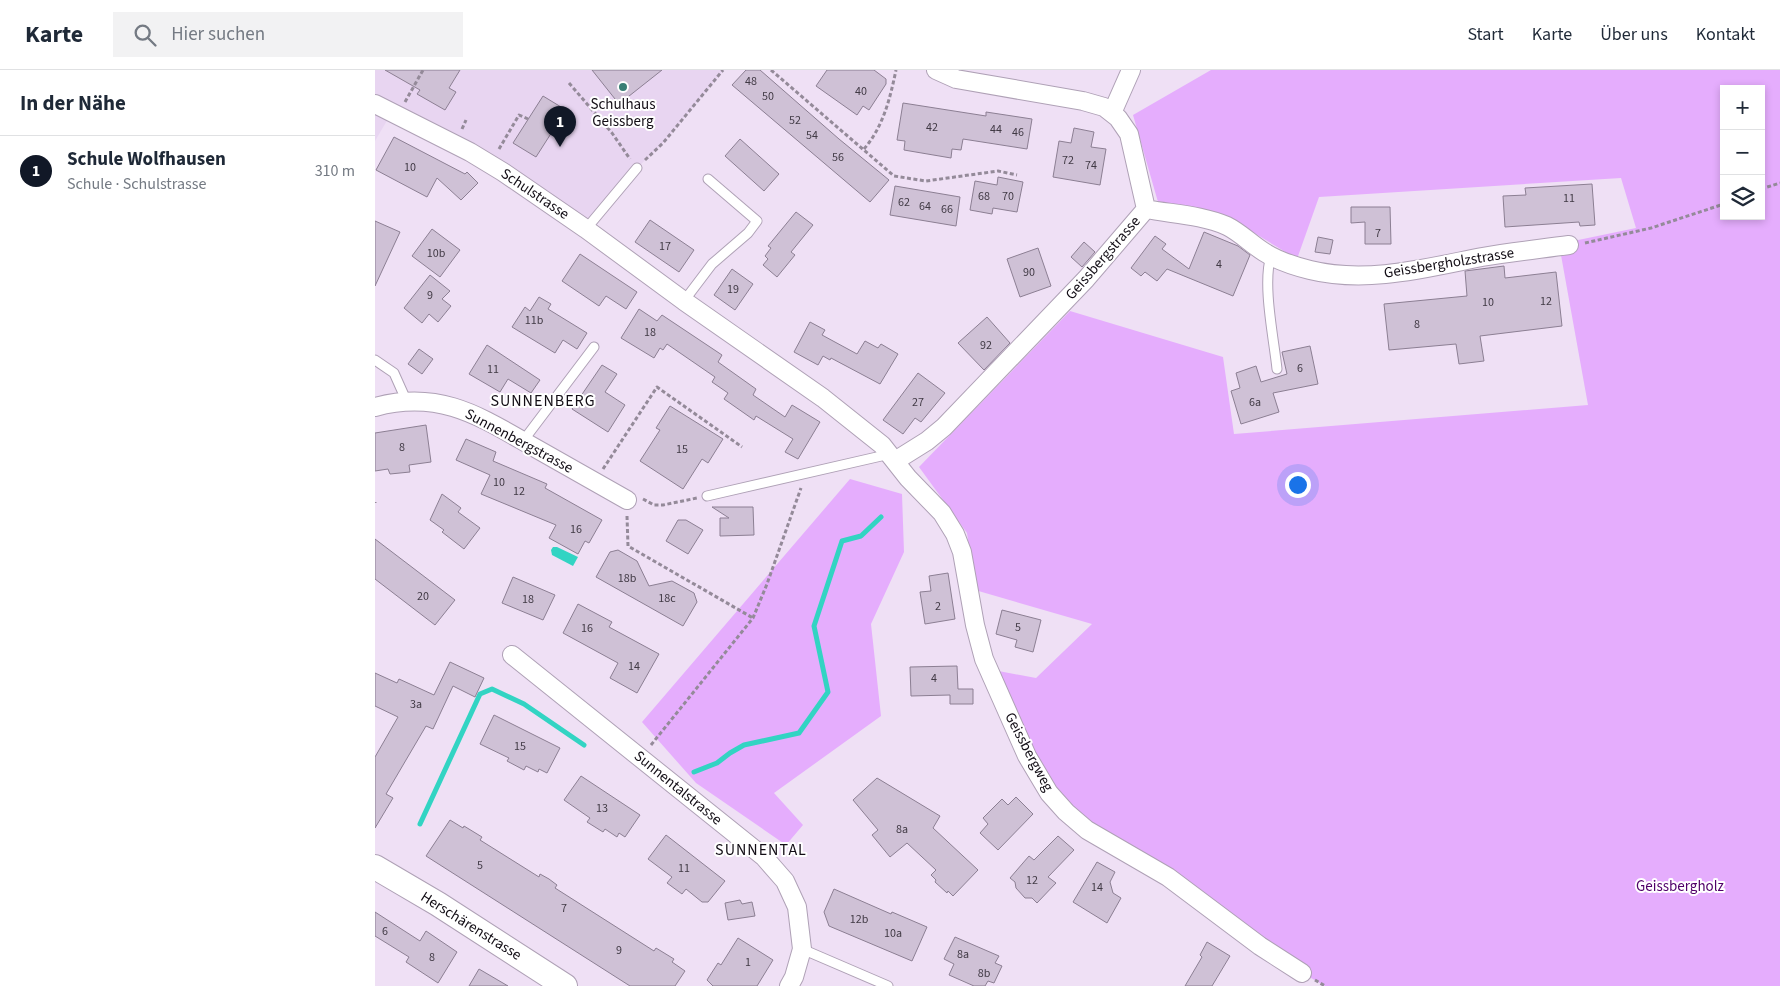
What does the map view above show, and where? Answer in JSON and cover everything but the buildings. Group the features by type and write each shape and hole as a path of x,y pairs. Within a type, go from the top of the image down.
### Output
{"street":[{"name":"Geissbergstrasse","path":"892,457 927,441 944,427 1086,278 1146,209 1129,134 1125,126 1104,107 1089,102 956,79 936,70"},
{"path":"1112,113 1131,70"},
{"name":"Schulstrasse","path":"375,104 470,152 586,229 843,413 874,438 892,457"},
{"name":"Geissbergholzstrasse","path":"1146,209 1225,225 1271,256 1293,265 1322,272 1385,274 1569,245"},
{"name":"Sunnenbergstrasse","path":"375,407 407,402 433,402 471,412 627,500"},
{"name":"Geissbergweg","path":"892,457 912,482 942,513 955,534 962,552 975,625 986,664 1027,756 1053,798 1087,830 1168,877 1260,946 1302,973"},
{"name":"Sunnentalstrasse","path":"512,654 764,858 785,881 797,907 802,949 794,977 789,986"},
{"name":"Herschärenstrasse","path":"375,867 438,904 565,986"}],"lane":[{"path":"586,229 637,168"},
{"path":"684,301 712,264 748,233 757,221 708,179"},
{"path":"1271,256 1268,268 1268,283 1277,369"},
{"path":"523,441 595,347"},
{"path":"375,360 394,372 407,402"},
{"path":"707,496 807,473 892,457"},
{"path":"802,949 888,986"}],"path":[{"path":"403,107 423,70"},
{"path":"569,83 613,133 637,168 663,143 723,70"},
{"path":"771,70 894,176 926,181 998,171 1017,174"},
{"path":"864,149 875,136 891,98 896,70"},
{"path":"494,156 519,115 528,119"},
{"path":"1765,188 1780,183"},
{"path":"1569,245 1606,239 1651,228 1720,205"},
{"path":"595,482 657,388 742,447"},
{"path":"641,758 753,618 807,473"},
{"path":"707,496 663,505 654,505 644,499 627,500 628,546 753,618"}],"shaded area":[{"path":"375,70 724,70 663,143 637,168 590,222 392,112 375,141"},
{"path":"553,547 578,557 573,566 552,555 551,550"}],"green space":[{"name":"Geissbergholz","path":"1211,70 1780,70 1780,986 1325,986 1287,964 1066,812 988,669 1036,678 1092,624 975,590 967,533 919,467 1070,311 1223,357 1234,434 1588,405 1559,244 1636,228 1621,178 1319,197 1297,259 1231,219 1158,202 1133,115"},
{"path":"850,479 902,494 904,552 871,624 881,716 774,793 803,825 786,845 696,783 642,722"}],"waterway":[{"path":"694,772 717,763 744,745 799,733 828,692 814,626 842,541 861,536 881,517"},
{"path":"420,824 480,694 492,689 524,704 584,745"}],"place":[{"name":"Schulhaus Geissberg","path":"623,87"},
{"name":"Schule Wolfhausen","path":"560,147"}],"district":[{"name":"SUNNENBERG","path":"543,401"},
{"name":"SUNNENTAL","path":"761,850"}]}
